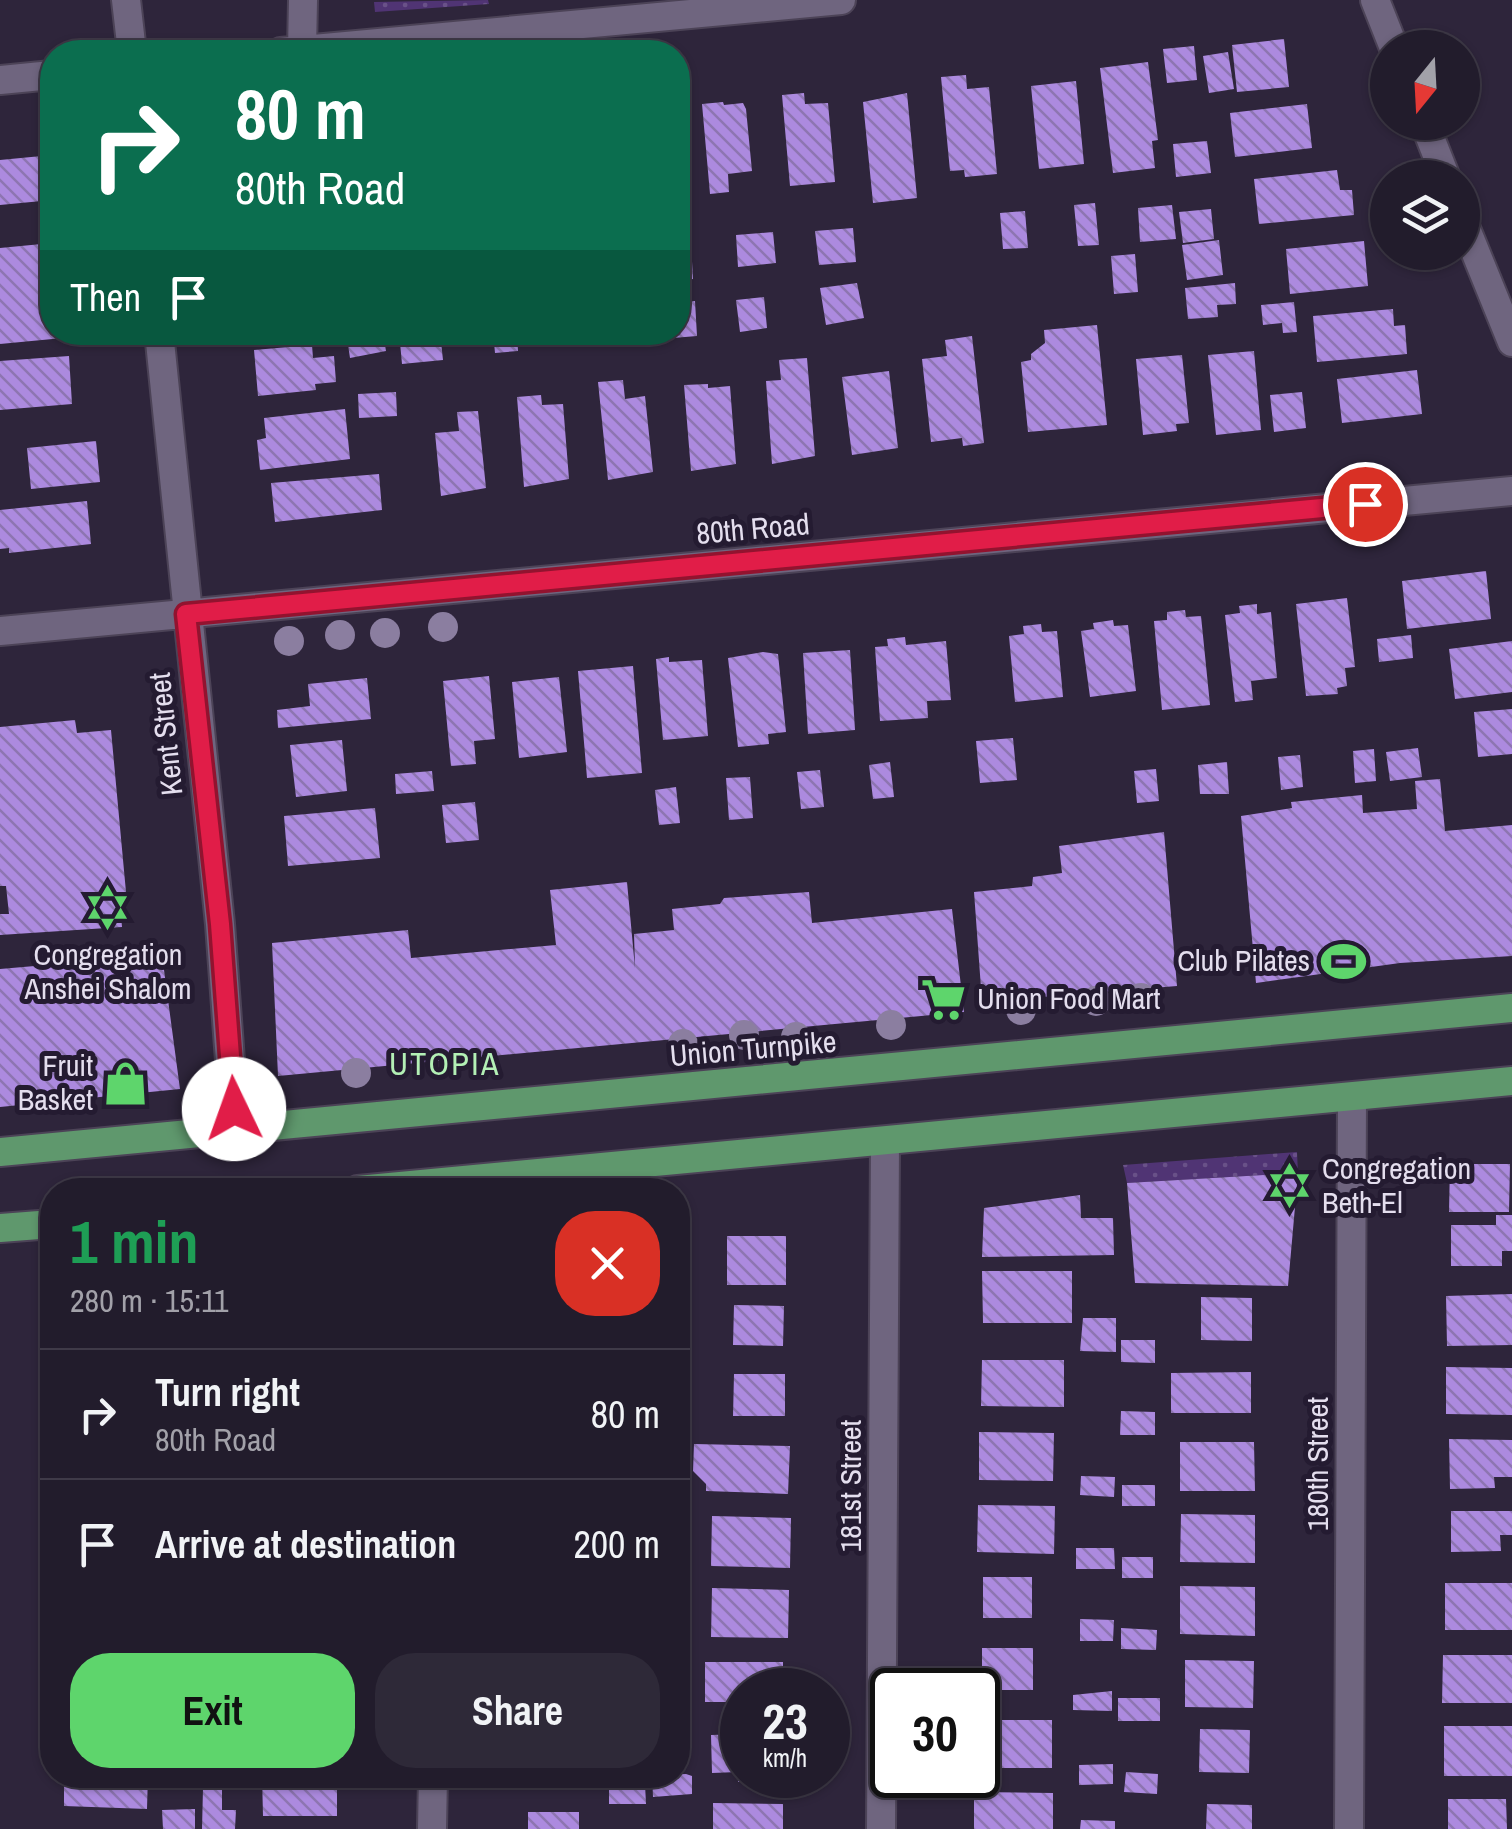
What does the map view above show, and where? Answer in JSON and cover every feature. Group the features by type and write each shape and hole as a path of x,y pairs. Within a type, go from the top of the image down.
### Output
{"main road":[{"name":"Union Turnpike","path":"0,1152 1512,1008"},
{"path":"518,1178 1512,1081"},
{"path":"0,1228 40,1225"}],"street":[{"path":"126,0 131,40"},
{"path":"295,40 304,0"},
{"path":"419,40 841,0"},
{"path":"1375,0 1387,30"},
{"path":"0,80 40,75"},
{"path":"1480,263 1512,342"},
{"name":"Kent Street","path":"160,345 220,924 235,1129"},
{"name":"80th Road","path":"0,632 1512,491"},
{"name":"180th Street","path":"1349,1829 1352,1099"},
{"name":"181st Street","path":"882,1829 885,1142"},
{"path":"432,1788 432,1829"}],"shaded area":[{"path":"488,0 489,4 375,12 374,2"},
{"path":"1297,1152 1298,1173 1127,1183 1123,1165"}],"building":[{"path":"1284,39 1289,87 1237,92 1232,45"},
{"path":"1194,46 1197,80 1167,83 1163,49"},
{"path":"1228,52 1234,89 1209,93 1203,56"},
{"path":"1148,62 1158,140 1152,141 1155,168 1113,173 1100,68"},
{"path":"966,75 967,89 989,87 997,174 965,177 964,170 950,171 941,77"},
{"path":"1076,81 1084,164 1039,169 1031,86"},
{"path":"804,93 805,104 828,103 835,182 790,186 782,95"},
{"path":"907,93 917,198 873,203 863,102"},
{"path":"743,103 746,109 752,171 728,174 729,192 710,194 702,104"},
{"path":"1307,104 1312,148 1235,157 1230,113"},
{"path":"1207,141 1211,173 1176,177 1173,144"},
{"path":"40,156 40,201 0,205 0,160"},
{"path":"1337,170 1340,190 1352,190 1354,215 1259,224 1254,179"},
{"path":"1095,203 1099,245 1078,246 1074,205"},
{"path":"1172,205 1176,239 1140,242 1138,208"},
{"path":"1211,209 1214,239 1183,243 1179,212"},
{"path":"1025,211 1028,248 1003,249 1000,213"},
{"path":"853,228 856,262 819,265 815,231"},
{"path":"773,232 776,263 738,267 736,235"},
{"path":"1219,240 1223,275 1187,280 1182,245"},
{"path":"1364,241 1368,286 1290,294 1286,249"},
{"path":"40,244 40,340 0,344 0,248"},
{"path":"690,244 691,244 690,279"},
{"path":"1135,254 1138,292 1114,294 1111,256"},
{"path":"857,283 864,318 826,325 820,288"},
{"path":"1235,283 1236,304 1217,305 1218,317 1188,319 1185,288"},
{"path":"764,297 767,328 740,332 736,300"},
{"path":"695,301 697,336 690,337 690,302"},
{"path":"1294,302 1297,332 1283,333 1282,323 1263,325 1261,305"},
{"path":"1393,309 1394,326 1405,325 1407,354 1317,362 1313,316"},
{"path":"1097,325 1107,425 1028,432 1021,362 1031,360 1031,354 1045,343 1044,330"},
{"path":"972,336 984,443 963,446 962,438 931,442 922,359 947,356 945,340"},
{"path":"312,345 313,358 334,356 336,382 315,384 316,390 258,396 254,350"},
{"path":"348,345 385,345 386,351 350,358"},
{"path":"400,345 441,345 443,360 402,364"},
{"path":"494,345 518,345 518,351 495,353"},
{"path":"1254,351 1261,430 1216,435 1208,355"},
{"path":"1182,355 1189,423 1176,424 1177,431 1143,435 1136,359"},
{"path":"69,356 72,404 0,410 0,361"},
{"path":"807,358 815,456 772,464 766,381 781,380 779,360"},
{"path":"1417,370 1422,414 1342,423 1337,379"},
{"path":"889,371 898,448 852,455 842,377"},
{"path":"623,380 625,399 645,396 653,472 608,480 598,382"},
{"path":"708,384 708,388 730,386 736,464 691,471 684,385"},
{"path":"396,392 397,416 359,418 358,394"},
{"path":"1302,392 1306,428 1274,432 1270,395"},
{"path":"541,395 542,405 563,404 569,479 524,487 517,397"},
{"path":"345,409 350,459 260,470 257,440 266,438 264,418"},
{"path":"478,411 486,488 441,496 435,433 459,431 457,412"},
{"path":"96,441 100,482 31,489 27,448"},
{"path":"379,474 382,510 275,522 271,483"},
{"path":"87,501 91,544 9,553 9,548 0,549 0,510"},
{"path":"1486,571 1491,619 1407,629 1402,581"},
{"path":"1347,598 1355,667 1345,668 1347,686 1337,688 1338,694 1306,696 1296,604"},
{"path":"1257,604 1257,614 1271,612 1277,678 1251,681 1253,700 1235,702 1225,615 1240,613 1239,606"},
{"path":"1185,610 1186,617 1201,616 1210,705 1162,710 1154,621 1167,620 1167,612"},
{"path":"1113,620 1114,626 1128,625 1136,691 1090,697 1081,631 1094,629 1093,623"},
{"path":"1041,624 1042,632 1057,631 1063,697 1015,702 1009,636 1024,634 1023,626"},
{"path":"1411,635 1413,658 1379,662 1377,639"},
{"path":"905,637 906,645 946,641 951,700 927,701 928,718 880,721 875,647 888,646 887,639"},
{"path":"1512,641 1512,692 1455,699 1449,649"},
{"path":"850,650 855,730 808,734 803,653"},
{"path":"763,652 778,654 786,732 768,734 769,744 738,747 728,658"},
{"path":"669,657 669,662 702,660 708,736 663,740 656,659"},
{"path":"633,666 642,773 587,778 578,671"},
{"path":"489,676 495,739 474,741 476,764 451,766 443,681"},
{"path":"559,677 567,752 519,758 512,682"},
{"path":"367,678 371,719 278,728 277,710 310,706 308,684"},
{"path":"1512,709 1512,754 1478,757 1474,712"},
{"path":"75,720 77,733 111,730 126,892 119,893 122,927 0,935 0,914 9,914 6,886 0,886 0,727"},
{"path":"1013,738 1017,780 980,783 976,741"},
{"path":"342,740 347,791 296,797 290,745"},
{"path":"1418,748 1422,777 1390,781 1386,752"},
{"path":"1374,749 1376,781 1355,783 1353,751"},
{"path":"1300,755 1303,787 1281,790 1278,757"},
{"path":"890,762 894,797 873,799 869,765"},
{"path":"1227,762 1229,794 1200,794 1198,765"},
{"path":"1156,769 1159,801 1137,803 1134,771"},
{"path":"820,770 824,807 801,809 797,772"},
{"path":"432,771 434,791 396,794 395,774"},
{"path":"750,777 753,818 729,820 726,778"},
{"path":"1440,779 1445,831 1512,825 1512,956 1400,963 1256,983 1241,816 1292,808 1291,802 1362,795 1363,813 1417,809 1415,781"},
{"path":"676,787 680,823 659,825 655,790"},
{"path":"475,802 479,840 446,843 442,805"},
{"path":"375,808 380,858 288,866 284,816"},
{"path":"1164,832 1177,986 982,1002 974,892 1032,886 1033,877 1062,873 1059,846"},
{"path":"627,882 635,968 634,934 674,930 672,909 720,904 724,898 809,892 812,923 952,909 964,1012 278,1076 272,943 408,930 411,958 556,945 550,890"},
{"path":"162,955 180,1089 0,1107 0,969"},
{"path":"1450,1164 1510,1164 1509,1212 1449,1212"},
{"path":"1298,1173 1288,1286 1135,1283 1127,1183"},
{"path":"1080,1195 1081,1218 1113,1218 1114,1255 982,1257 984,1208"},
{"path":"1496,1215 1512,1215 1512,1251 1502,1251 1502,1266 1451,1266 1451,1225 1496,1225"},
{"path":"727,1236 786,1236 786,1285 727,1285"},
{"path":"982,1271 1072,1271 1072,1323 983,1323"},
{"path":"1512,1294 1512,1345 1447,1346 1446,1296"},
{"path":"1201,1297 1252,1298 1252,1341 1201,1340"},
{"path":"734,1305 784,1306 783,1346 733,1345"},
{"path":"1083,1318 1116,1318 1116,1352 1080,1351"},
{"path":"1121,1340 1155,1340 1155,1363 1121,1362"},
{"path":"982,1360 1064,1360 1064,1407 981,1406"},
{"path":"1446,1367 1512,1368 1512,1415 1446,1414"},
{"path":"1251,1372 1251,1413 1171,1413 1171,1373"},
{"path":"734,1374 785,1374 785,1416 733,1416"},
{"path":"1121,1411 1155,1412 1155,1435 1120,1435"},
{"path":"979,1432 1054,1433 1053,1481 979,1480"},
{"path":"1449,1439 1512,1440 1512,1477 1494,1477 1495,1488 1450,1489"},
{"path":"1180,1442 1254,1442 1255,1491 1180,1491"},
{"path":"694,1444 790,1446 788,1494 706,1491 706,1484 693,1471"},
{"path":"1081,1476 1115,1477 1114,1497 1080,1495"},
{"path":"1122,1485 1155,1485 1155,1506 1122,1506"},
{"path":"978,1505 1055,1506 1054,1554 977,1552"},
{"path":"1451,1511 1512,1511 1512,1535 1500,1535 1501,1551 1451,1552"},
{"path":"1181,1514 1255,1515 1255,1563 1180,1562"},
{"path":"712,1516 791,1518 790,1568 711,1566"},
{"path":"1076,1548 1114,1548 1115,1569 1076,1569"},
{"path":"1122,1557 1153,1557 1153,1578 1122,1578"},
{"path":"983,1577 1032,1577 1032,1618 983,1618"},
{"path":"1445,1583 1512,1583 1512,1630 1445,1630"},
{"path":"1180,1586 1255,1587 1255,1636 1180,1634"},
{"path":"712,1588 789,1590 788,1638 711,1637"},
{"path":"1080,1619 1114,1620 1113,1641 1080,1641"},
{"path":"1121,1628 1157,1630 1156,1650 1121,1649"},
{"path":"982,1648 1033,1648 1033,1690 1000,1690 1000,1668 982,1668"},
{"path":"1443,1655 1512,1655 1512,1703 1442,1703"},
{"path":"1185,1660 1254,1661 1253,1708 1185,1707"},
{"path":"705,1662 783,1662 783,1668 720,1668 720,1702 705,1702"},
{"path":"1112,1691 1112,1711 1073,1710 1073,1695"},
{"path":"1118,1698 1160,1698 1160,1721 1118,1721"},
{"path":"1000,1720 1052,1720 1052,1768 1000,1768"},
{"path":"1444,1726 1512,1726 1512,1776 1444,1776"},
{"path":"1200,1729 1250,1730 1249,1773 1199,1772"},
{"path":"711,1735 720,1735 720,1773 712,1773"},
{"path":"1113,1764 1113,1784 1079,1785 1079,1765"},
{"path":"1126,1772 1158,1774 1157,1794 1124,1792"},
{"path":"692,1776 692,1794 653,1797 653,1788 690,1788"},
{"path":"64,1788 148,1788 147,1809 64,1806"},
{"path":"203,1788 222,1788 222,1810 236,1810 235,1829 202,1829"},
{"path":"262,1788 337,1788 337,1816 263,1816"},
{"path":"609,1788 645,1788 646,1804 609,1804"},
{"path":"1000,1792 1053,1793 1053,1829 974,1829 974,1798 1000,1798"},
{"path":"1448,1799 1506,1799 1507,1829 1448,1829"},
{"path":"713,1803 783,1804 783,1829 713,1829"},
{"path":"1207,1804 1252,1805 1252,1829 1206,1829"},
{"path":"195,1809 195,1829 163,1829 162,1810"},
{"path":"528,1812 579,1812 579,1829 528,1829"},
{"path":"1081,1820 1115,1821 1115,1829 1080,1829"}],"place":[{"name":"Congregation Anshei Shalom","path":"108,908"},
{"name":"Club Pilates","path":"1343,961"},
{"name":"Union Food Mart","path":"944,999"},
{"name":"Fruit Basket","path":"126,1083"},
{"name":"Congregation Beth-El","path":"1289,1186"}],"district":[{"name":"UTOPIA","path":"445,1064"}],"route":[{"path":"234,1109 220,924 186,614 1365,504"}]}
